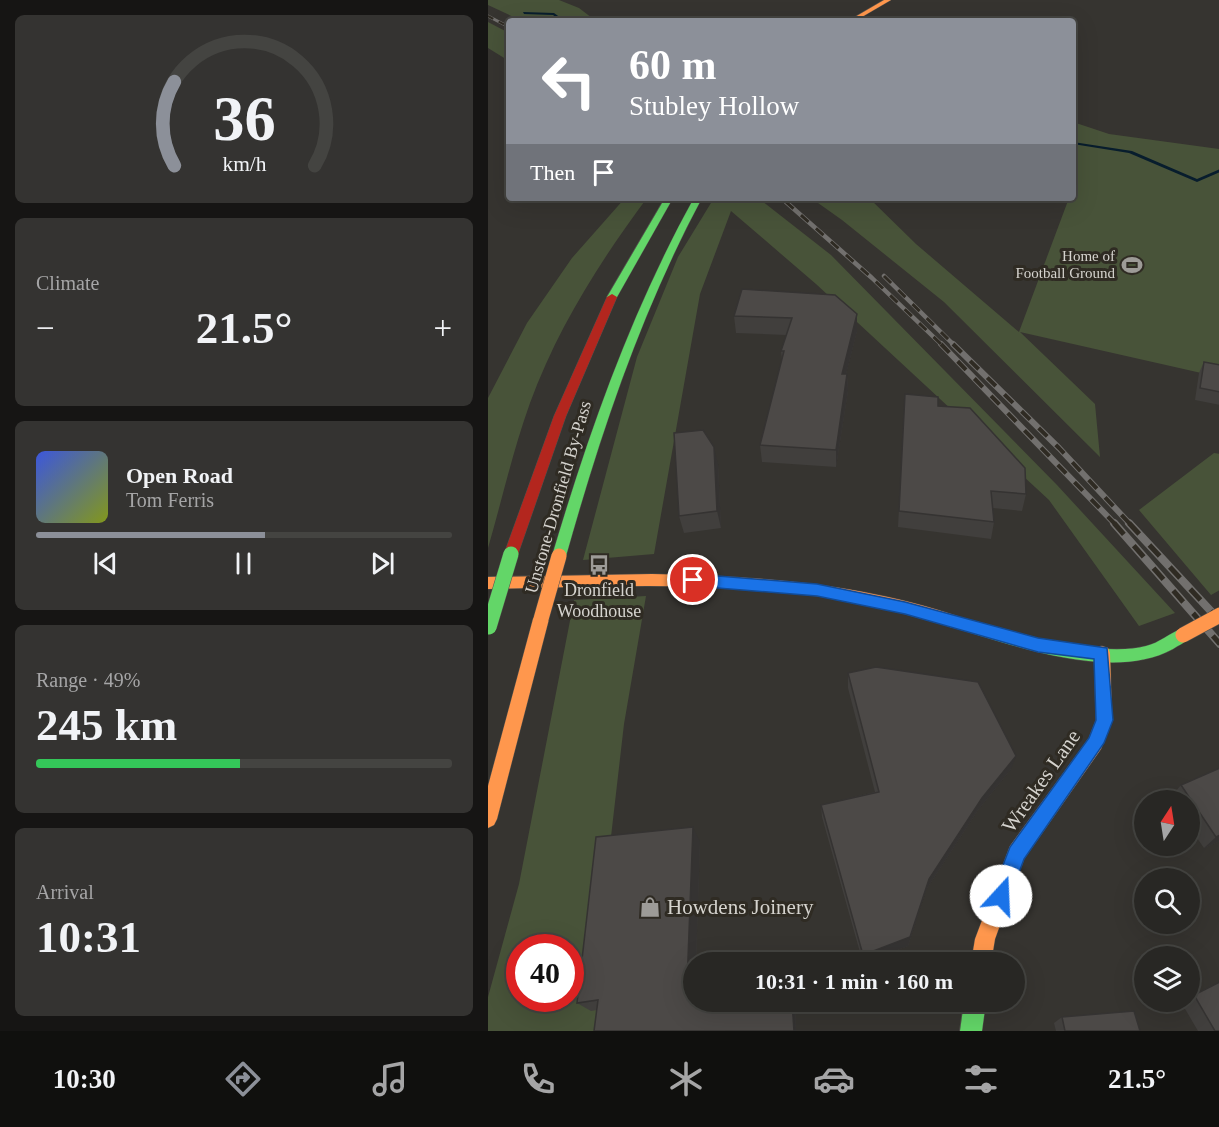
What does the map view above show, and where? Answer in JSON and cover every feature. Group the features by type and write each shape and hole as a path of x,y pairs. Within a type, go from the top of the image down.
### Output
{"main road":[{"path":"856,18 888,0"},
{"path":"881,18 905,4"},
{"name":"Unstone-Dronfield By-Pass","path":"489,628 511,554 554,427 593,334 667,201"},
{"name":"Unstone-Dronfield By-Pass","path":"488,819 589,449 626,341 670,245 696,201"},
{"path":"488,583 693,580 817,590 905,608 1038,645 1102,653 1144,654 1220,615"},
{"name":"Wreakes Lane","path":"983,952 985,939 1017,853 1095,743 1104,720 1102,653"},
{"path":"971,1031 974,1012"}],"green space":[{"path":"488,0 559,0 579,8 592,18 516,18 488,5"},
{"path":"488,22 506,31 506,59 488,48"},
{"name":"Home of Football Ground","path":"1076,123 1109,134 1219,149 1219,377 1020,332 1095,404 1100,457 944,302 815,201 872,201 916,244 1019,332 1068,201 1076,201 1078,175 1076,174"},
{"path":"622,201 645,201 596,271 553,349 524,421 488,548 488,398 527,323 572,258"},
{"path":"712,201 762,201 831,255 1057,485 1175,613 1139,626 1049,500 816,284 731,211 700,294 654,554 583,560 637,357 678,257"},
{"path":"1214,453 1220,454 1220,590 1211,595 1139,510"},
{"path":"646,596 624,724 591,1010 610,1008 608,1031 488,1031 488,997 519,884 574,600"}],"building":[{"path":"742,289 835,295 857,314 842,374 847,374 836,450 760,445 784,351 781,351 792,318 734,316"},
{"path":"1204,362 1220,365 1220,392 1200,388"},
{"path":"905,394 938,397 938,406 970,408 1025,468 1026,494 991,491 994,522 899,511"},
{"path":"703,430 714,447 717,511 679,516 674,433"},
{"path":"876,667 978,682 1016,756 982,798 929,879 910,937 871,952 862,952 821,805 879,792 848,673"},
{"path":"1220,768 1220,835 1216,837 1200,813 1200,790 1184,790 1181,785"},
{"name":"Howdens Joinery","path":"693,827 688,952 683,952 683,1012 793,1012 794,1031 594,1031 598,1000 584,1002 584,942 596,837"},
{"path":"1220,982 1220,1031 1215,1031 1200,1005 1200,992"},
{"path":"1134,1011 1140,1031 1065,1031 1062,1017"}],"waterway":[{"path":"524,13 554,14 559,18"},
{"path":"1076,143 1130,152 1197,181 1220,170"}],"railway":[{"path":"488,16 506,25"},
{"path":"784,201 788,204"},
{"path":"786,202 872,278 942,345"},
{"path":"884,276 955,346"},
{"path":"953,344 1059,448 1130,524"},
{"path":"942,345 1115,524"},
{"path":"1114,523 1220,644"},
{"path":"1129,523 1220,621"}],"traffic: fast":[{"path":"612,297 667,201"},
{"path":"559,556 586,463 617,372 654,284 696,201"},
{"path":"489,627 511,554"},
{"path":"955,622 1046,646 1094,654 1146,653 1183,635"},
{"path":"971,1031 974,1012"}],"traffic: slow":[{"path":"856,18 888,0"},
{"path":"541,619 559,556"},
{"path":"488,583 652,580 776,585 852,596 955,622"},
{"path":"1183,635 1220,615"},
{"path":"488,819 541,619"},
{"path":"983,952 985,939 1017,853 1095,743 1104,720 1102,653"}],"traffic: jam":[{"path":"511,554 560,416 612,297"}],"place":[{"name":"Home of Football Ground","path":"1132,265"},
{"name":"Dronfield Woodhouse","path":"599,565"},
{"name":"Howdens Joinery","path":"650,907"}],"route":[{"path":"693,580 817,590 905,608 1038,645 1102,653 1104,720 1095,743 1017,853 1001,896"}]}
